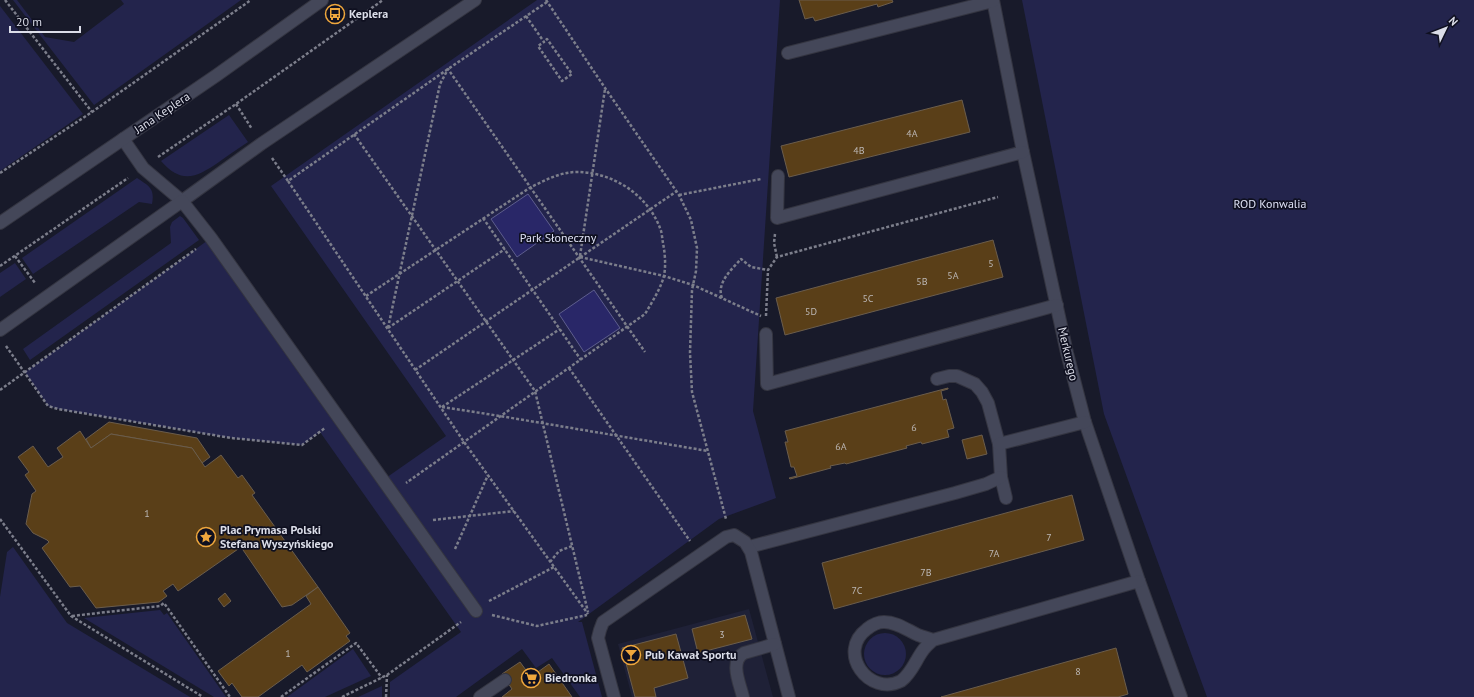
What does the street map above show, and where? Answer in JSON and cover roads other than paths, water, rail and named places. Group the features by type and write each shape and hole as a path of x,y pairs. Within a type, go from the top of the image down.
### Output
{"street":[{"name":"Jana Keplera","path":"0,223 217,75 322,0"},
{"path":"0,330 262,144 475,0"},
{"path":"788,53 993,1"},
{"name":"Merkurego","path":"993,1 1023,152 1058,305 1067,353 1085,422 1139,581 1181,697"},
{"path":"123,139 143,168 182,201 211,238 412,523 476,611"},
{"path":"778,176 777,218 1023,152"},
{"path":"766,334 766,384 1058,305"},
{"path":"937,379 957,376 975,384 982,392 988,403 999,444 1001,477 1006,498"},
{"path":"999,444 1085,422"},
{"path":"749,547 955,493 986,484 1001,477"},
{"path":"614,697 598,638 604,622 726,536 734,535 745,542 749,547 789,697"},
{"path":"933,640 919,636 895,624 884,622 873,625 862,633 855,644 854,655 857,668 866,678 876,685 888,685 901,681 910,671 924,649 933,640 1139,581"},
{"path":"744,697 736,666 737,660 744,653 775,644"},
{"path":"480,697 505,680"}],"place":[{"name":"Keplera","path":"335,14"},
{"name":"Plac Prymasa Polski Stefana Wyszyńskiego","path":"206,537"},
{"name":"Pub Kawał Sportu","path":"631,655"},
{"name":"Biedronka","path":"531,678"}],"park label":[{"name":"ROD Konwalia","path":"1270,204"},
{"name":"Park Słoneczny","path":"558,238"}]}
